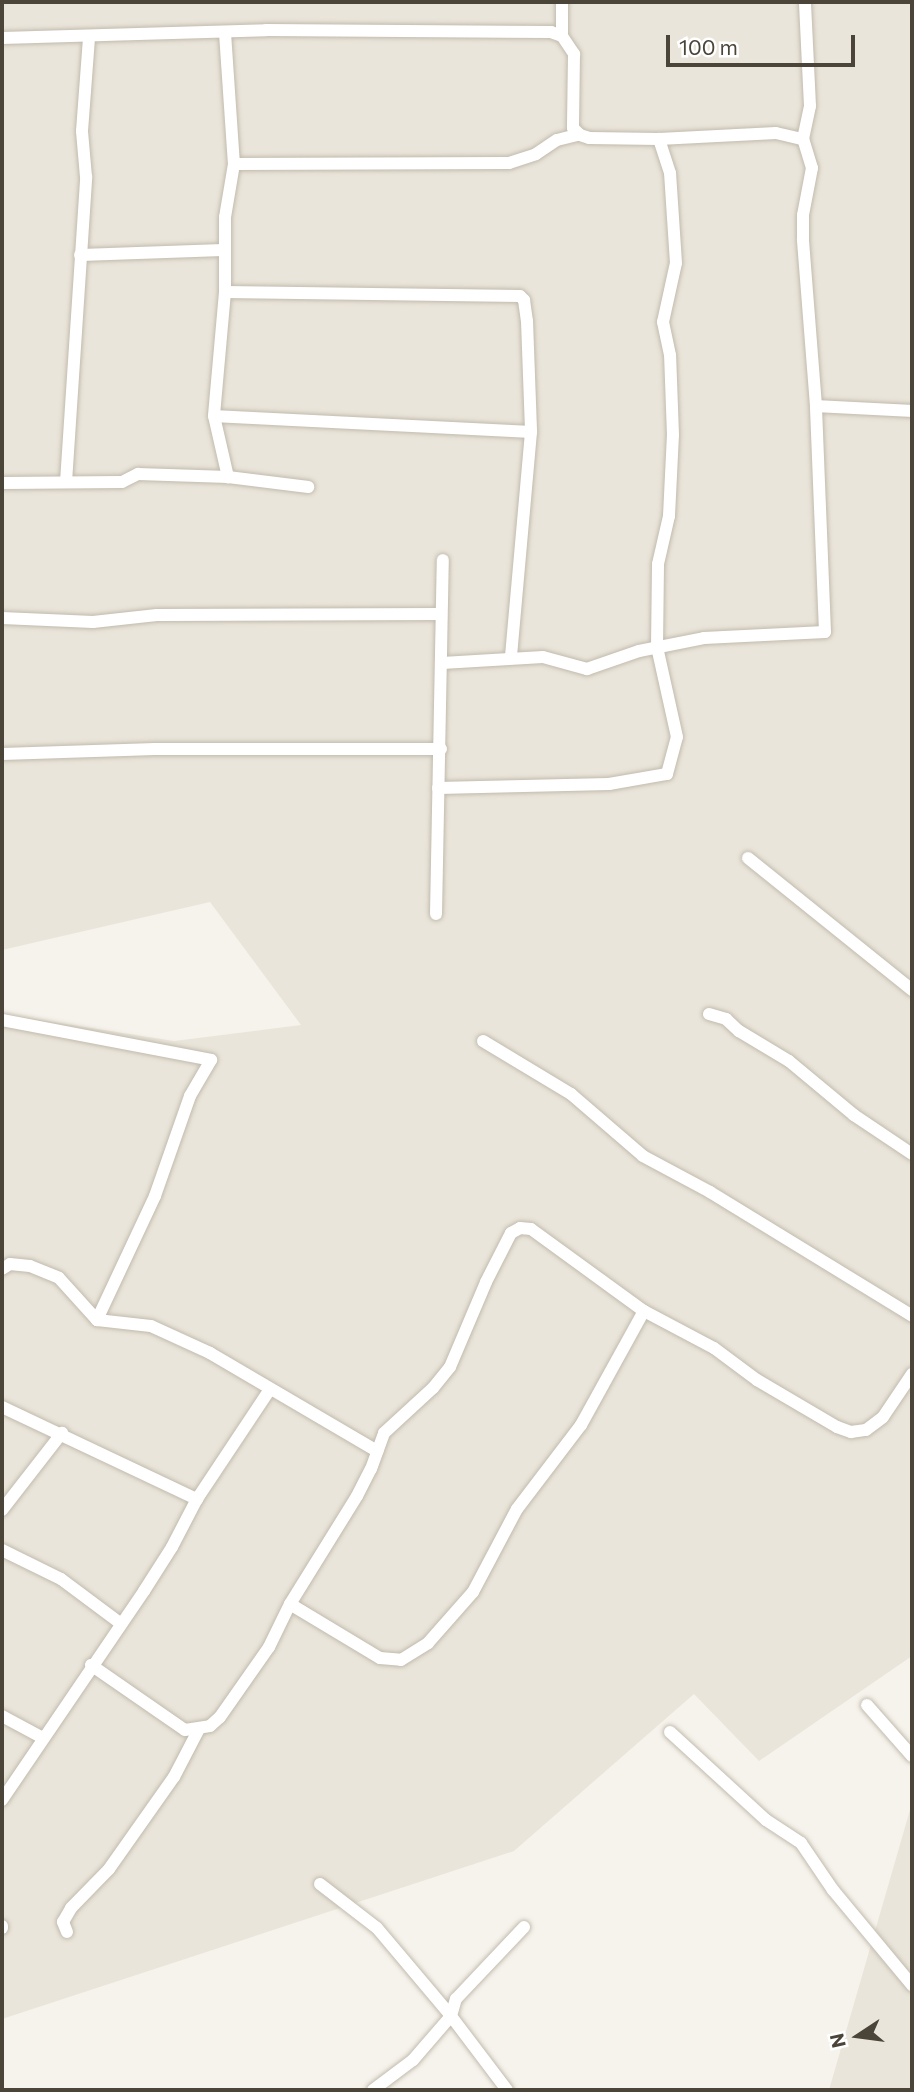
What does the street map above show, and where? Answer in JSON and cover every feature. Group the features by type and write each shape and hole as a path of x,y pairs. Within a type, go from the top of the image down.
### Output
{"street":[{"path":"562,2 562,36 574,54 573,128 580,135 589,138 659,139 776,133 803,139"},
{"path":"442,663 543,657 587,669 657,647 704,638 825,632 816,407 803,240 803,215 812,168 803,139 810,106 805,2"},
{"path":"2,38 266,30 551,32 562,36"},
{"path":"225,33 234,164 223,250 225,292 214,416 228,477"},
{"path":"66,482 86,177 82,131 89,37"},
{"path":"234,164 509,163 537,154 557,140 577,135"},
{"path":"438,788 609,784 667,774 677,737 657,647 658,564 669,516 673,435 670,355 663,322 676,263 670,173 659,139"},
{"path":"80,255 223,250"},
{"path":"225,292 520,296 524,300 531,432 511,657"},
{"path":"816,407 912,411"},
{"path":"214,416 531,432"},
{"path":"2,483 122,482 138,474 228,477 308,488"},
{"path":"436,914 443,560"},
{"path":"2,618 93,622 157,615 441,614"},
{"path":"2,754 155,749 441,749"},
{"path":"748,858 912,990"},
{"path":"709,1014 726,1019 740,1031 789,1061 854,1115 912,1154"},
{"path":"2,1020 211,1060 190,1096 155,1196 106,1295 97,1320"},
{"path":"483,1041 571,1094 643,1156 710,1192 912,1316"},
{"path":"91,1665 184,1730 210,1726 220,1717 269,1647 290,1604 357,1496 384,1433 433,1388 450,1367 486,1282 511,1233 520,1228 531,1229 644,1311 714,1348 768,1387 851,1432 866,1430 883,1417 912,1374"},
{"path":"2,1269 10,1265 30,1266 59,1278 97,1320 151,1326 209,1353 377,1451"},
{"path":"290,1604 380,1658 401,1660 428,1643 473,1592 517,1509 581,1424 644,1311"},
{"path":"2,1800 173,1547 197,1499 270,1389"},
{"path":"2,1407 197,1499"},
{"path":"2,1510 62,1433"},
{"path":"2,1550 61,1579 120,1623"},
{"path":"867,1705 912,1756"},
{"path":"2,1716 43,1738"},
{"path":"67,1932 63,1922 71,1908 109,1869 174,1777 199,1729"},
{"path":"670,1732 766,1820 801,1843 833,1890 912,1985"},
{"path":"320,1884 377,1928 451,2016 507,2090"},
{"path":"373,2090 413,2060 451,2016 456,1999 524,1927"}],"shaded area":[{"path":"2,2 912,2 912,1656 759,1761 694,1694 514,1851 2,2019 2,1014 174,1041 301,1025 210,902 2,950"},
{"path":"912,1803 912,2090 829,2090"}]}
